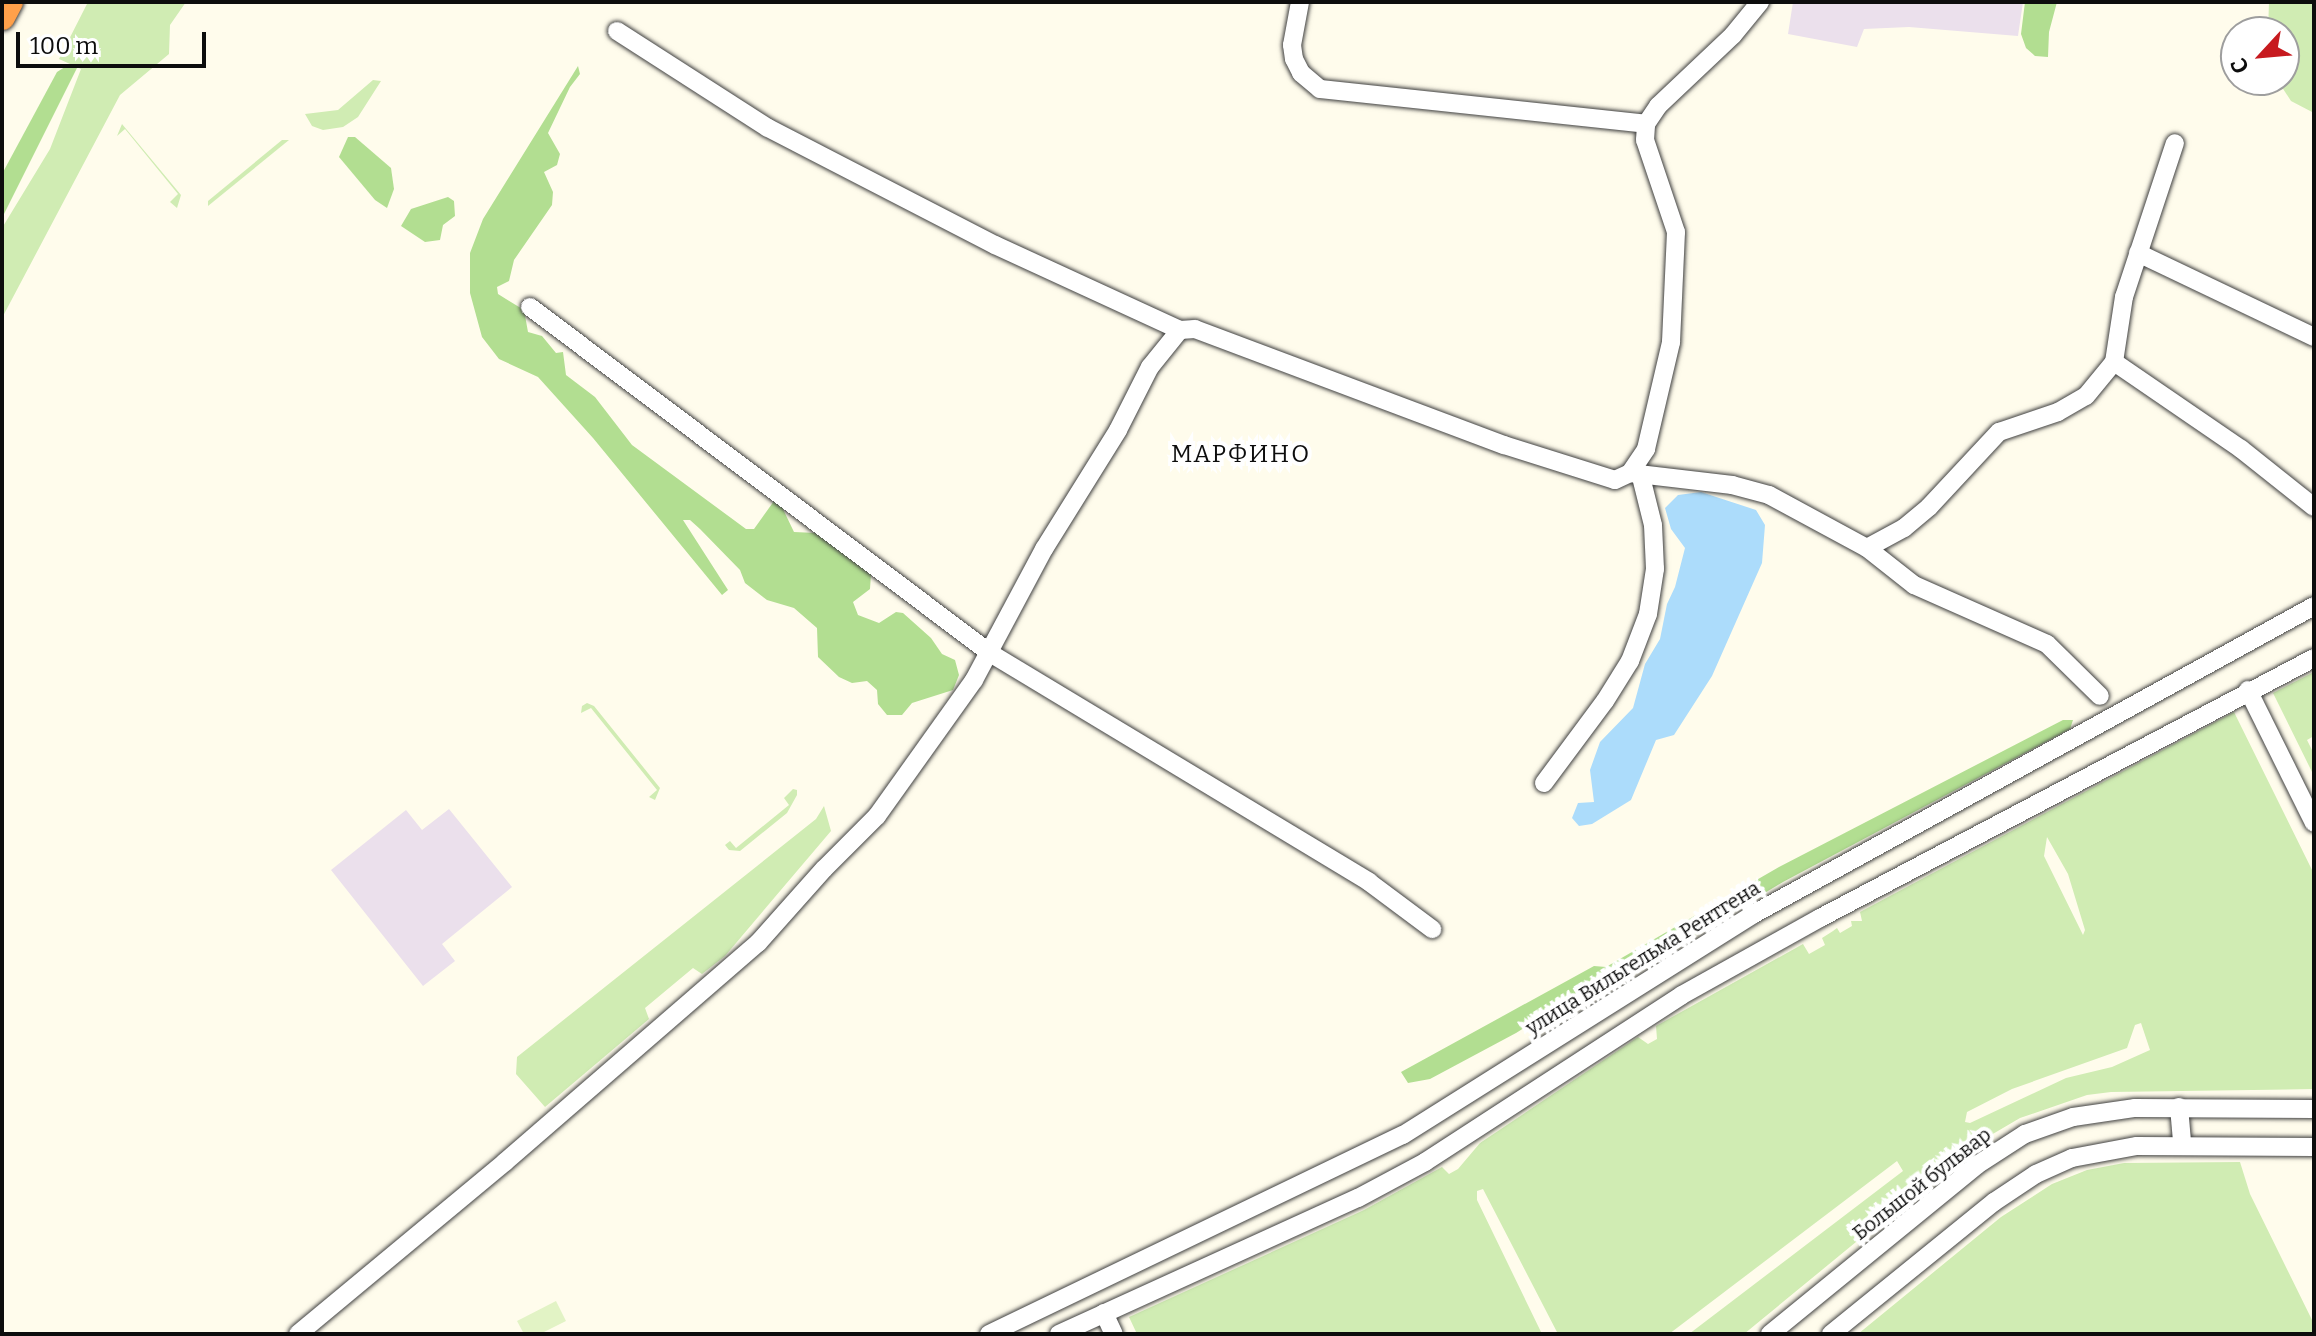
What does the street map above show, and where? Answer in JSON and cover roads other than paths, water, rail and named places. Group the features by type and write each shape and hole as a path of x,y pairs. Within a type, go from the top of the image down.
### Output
{"highway":[{"path":"2,17 10,2"}],"street":[{"path":"1300,2 1292,45 1294,59 1301,73 1320,89 1646,124"},
{"path":"1544,783 1605,701 1630,661 1648,614 1655,569 1653,525 1636,475 1665,379 1678,254 1672,212 1645,140 1646,124 1658,106 1733,35 1760,2"},
{"path":"617,31 768,128 995,245 1180,330 1195,329 1581,472 1615,480 1636,475 1732,485 1769,495 1867,548 1914,585 2047,644 2100,696"},
{"path":"1867,548 1904,528 1929,507 1999,432 2058,412 2086,396 2114,362 2124,297 2175,143"},
{"path":"2138,253 2314,337"},
{"path":"530,307 990,653 1369,882 1432,929"},
{"path":"298,1334 505,1162 758,943 824,869 877,816 990,653 1044,549 1118,430 1150,367 1180,330"},
{"path":"2114,362 2241,449 2314,507"},
{"name":"улица Вильгельма Рентгена","path":"989,1334 1403,1135 1752,915 2314,606"},
{"path":"1059,1334 1358,1198 1411,1169 1682,995 2248,690 2314,658"},
{"path":"2248,690 2314,823"},
{"path":"2179,1107 2182,1145"},
{"name":"Большой бульвар","path":"1782,1330 1977,1165 2025,1134 2073,1117 2135,1108 2314,1109"},
{"path":"1831,1334 1971,1219 2036,1174 2072,1158 2102,1151 2182,1145 2314,1147"},
{"path":"1104,1313 1114,1334"}],"water":[{"path":"1701,492 1756,510 1765,525 1762,563 1712,676 1674,735 1656,740 1631,800 1592,824 1579,826 1572,818 1578,803 1594,802 1590,770 1600,742 1633,708 1645,664 1660,639 1667,604 1675,587 1685,548 1671,529 1665,508 1678,495"}],"district":[{"name":"МАРФИНО","path":"1241,455"}]}
